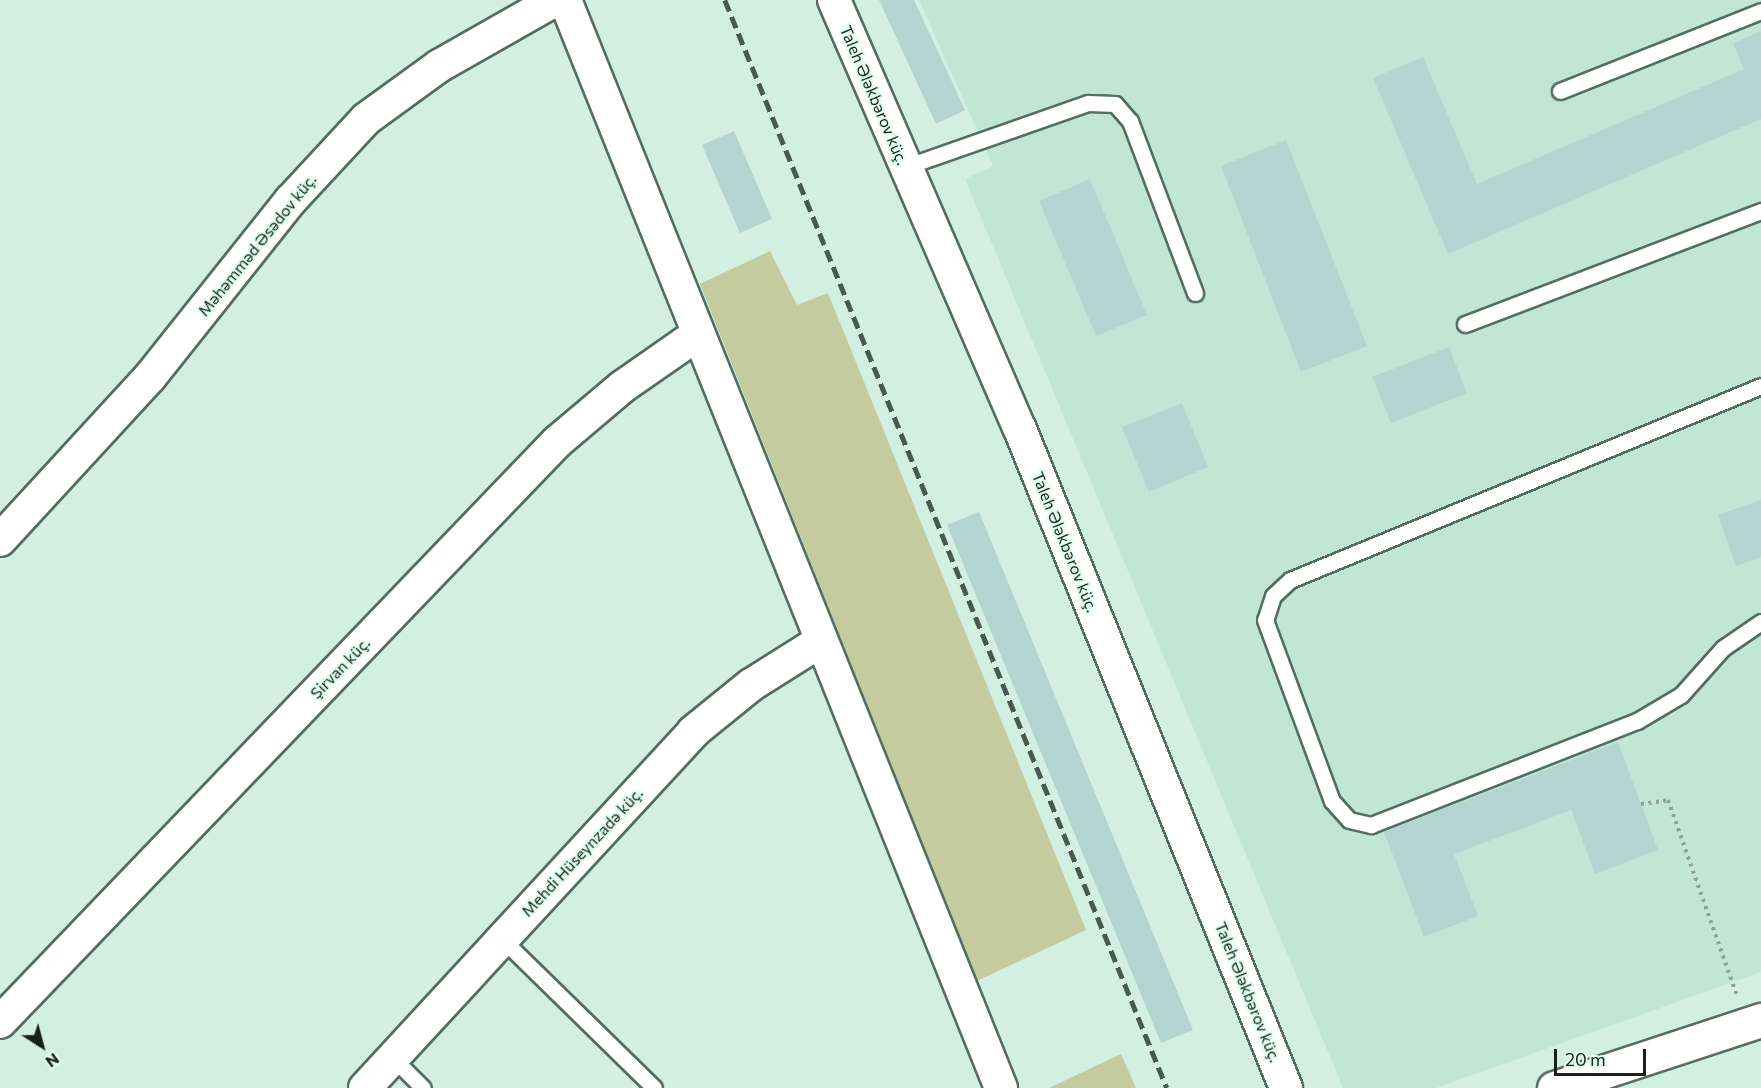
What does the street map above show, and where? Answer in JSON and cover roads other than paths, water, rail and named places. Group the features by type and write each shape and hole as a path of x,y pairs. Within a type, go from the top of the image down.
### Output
{"main road":[{"path":"1554,1088 1754,1022"}],"street":[{"name":"Məhəmməd Əsədov küç.","path":"0,540 150,377 291,200 366,120 440,66 555,0"},
{"path":"565,0 1001,1088"},
{"name":"Taleh Ələkbərov küç.","path":"834,0 1020,429 1286,1088"},
{"name":"Şirvan küç.","path":"0,1022 557,442 622,387 698,334"},
{"name":"Mehdi Hüseynzadə küç.","path":"366,1088 501,938 693,732 751,685 821,641"}],"lane":[{"path":"1560,92 1761,11"},
{"path":"905,167 1088,103 1115,104 1130,121 1195,293"},
{"path":"1465,324 1761,211"},
{"path":"1761,386 1290,580 1273,597 1265,620 1332,801 1349,820 1371,825 1637,721 1681,695 1723,648 1761,622"},
{"path":"501,938 654,1088"},
{"path":"393,1058 423,1088"}],"railway":[{"path":"725,0 1167,1088"}]}
